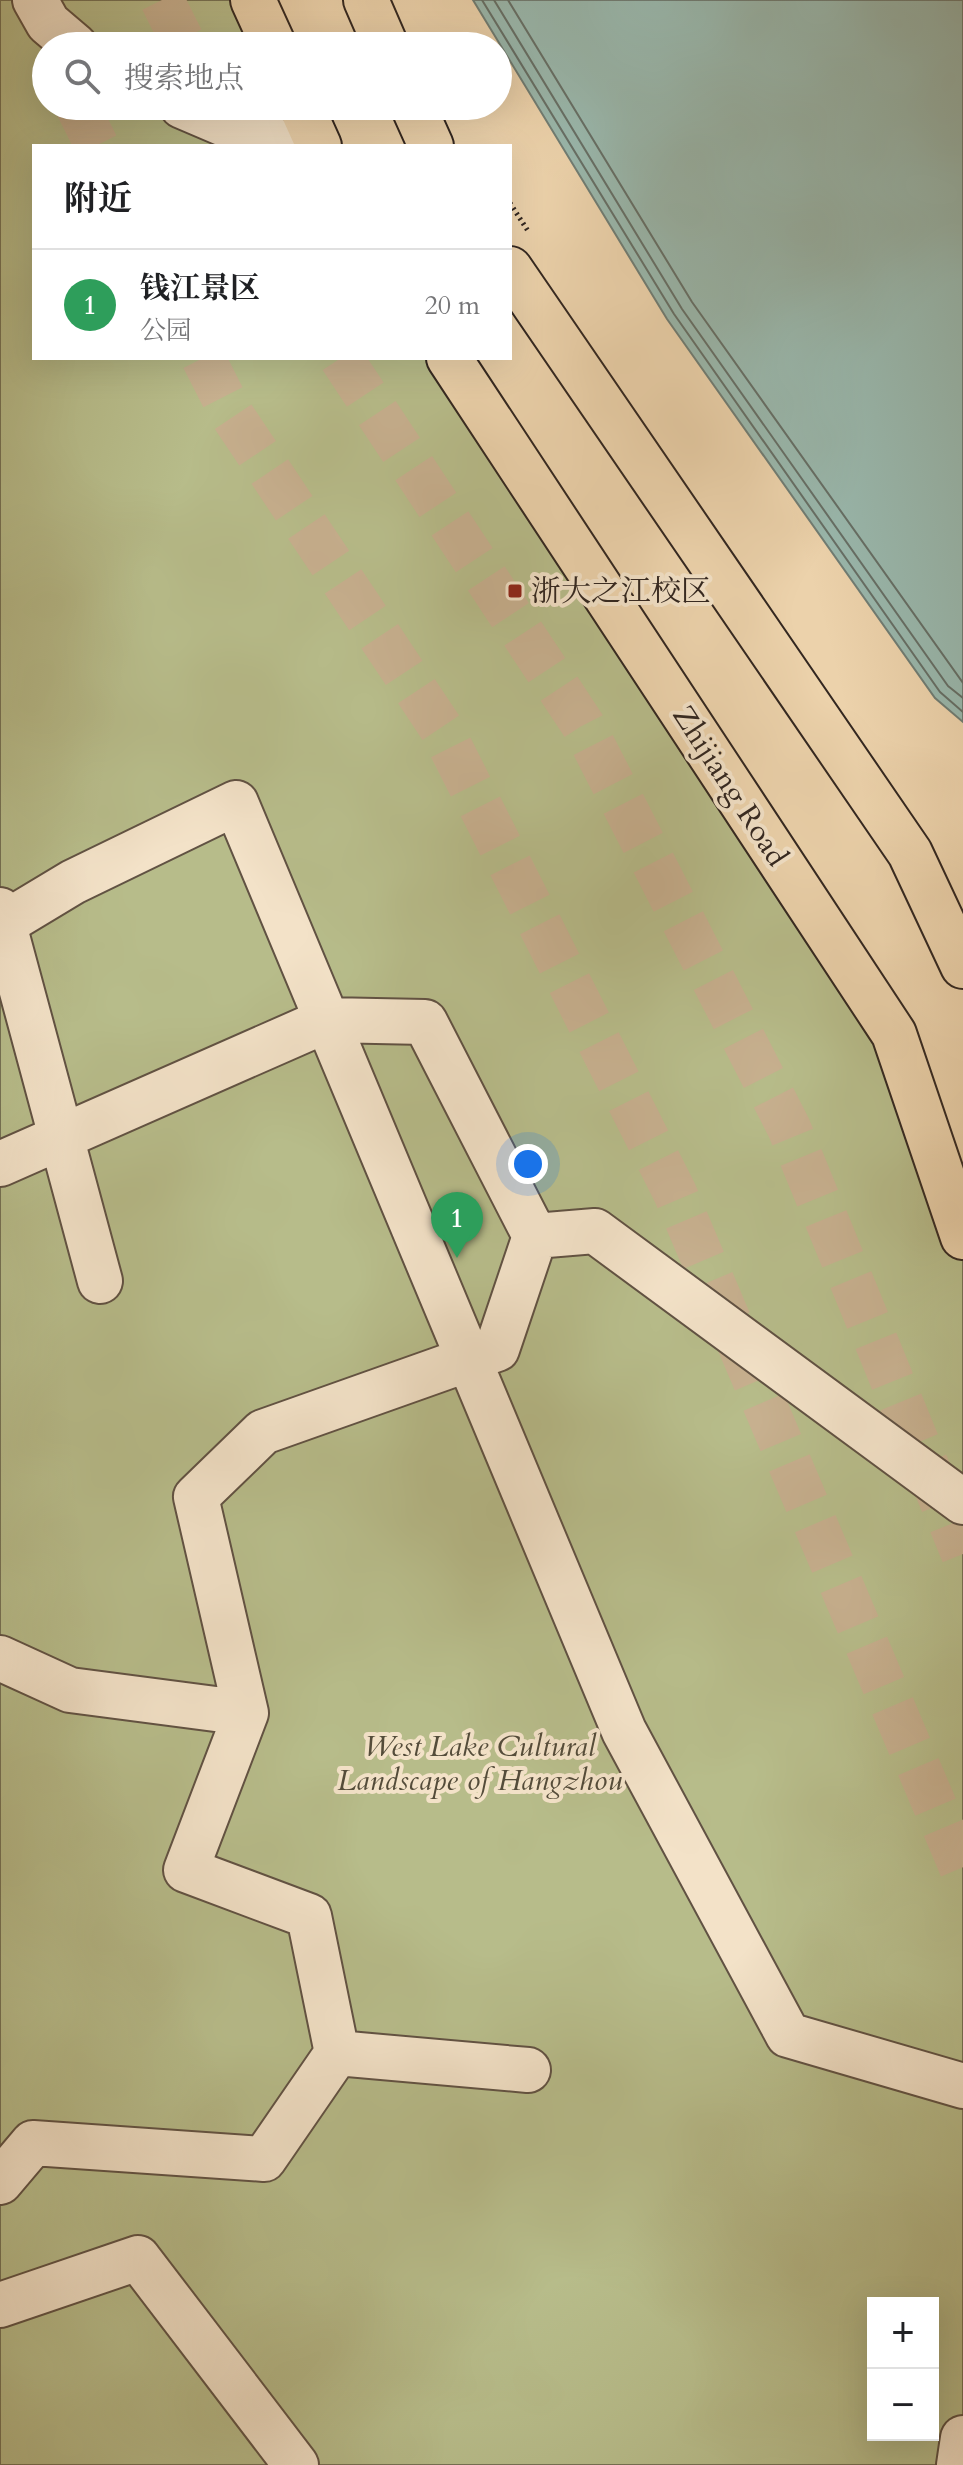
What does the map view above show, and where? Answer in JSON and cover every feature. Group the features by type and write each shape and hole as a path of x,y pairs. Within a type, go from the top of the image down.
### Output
{"main road":[{"path":"253,0 268,32"},
{"path":"366,0 380,32"},
{"path":"307,120 318,144"},
{"path":"419,120 430,144"},
{"path":"512,272 910,853 963,966"},
{"name":"Zhijiang Road","path":"450,360 894,1034 963,1237"}],"street":[{"path":"35,0 48,23 59,32"},
{"path":"215,120 257,138 292,144"},
{"path":"100,1281 1,920 236,803 624,1731 788,2035 963,2086"},
{"path":"0,1164 327,1020 425,1022 535,1236 497,1349 263,1432 196,1497 246,1713 186,1870 309,1916 337,2053 264,2159 33,2143 0,2182"},
{"path":"535,1236 595,1231 963,1502"},
{"path":"0,1658 70,1690 246,1713"},
{"path":"337,2053 528,2070"},
{"path":"4,2293 138,2258 296,2465"},
{"path":"959,2465 963,2438"}],"green space":[{"name":"West Lake Cultural Landscape of Hangzhou","path":"0,0 253,0 268,32 32,32 32,120 307,120 318,144 32,144 32,360 450,360 894,1034 963,1237 963,2465 0,2465"}],"water":[{"path":"473,0 963,0 963,722 935,698 667,319 512,64 512,32 492,32"}],"tunnel":[{"path":"162,0 178,32"},
{"path":"84,120 96,144"},
{"path":"204,360 232,415 441,728 675,1193 963,1872"},
{"path":"342,360 583,725 789,1128 963,1554"}],"place":[{"name":"浙大之江校区","path":"515,591"},
{"name":"钱江景区","path":"457,1258"}]}
